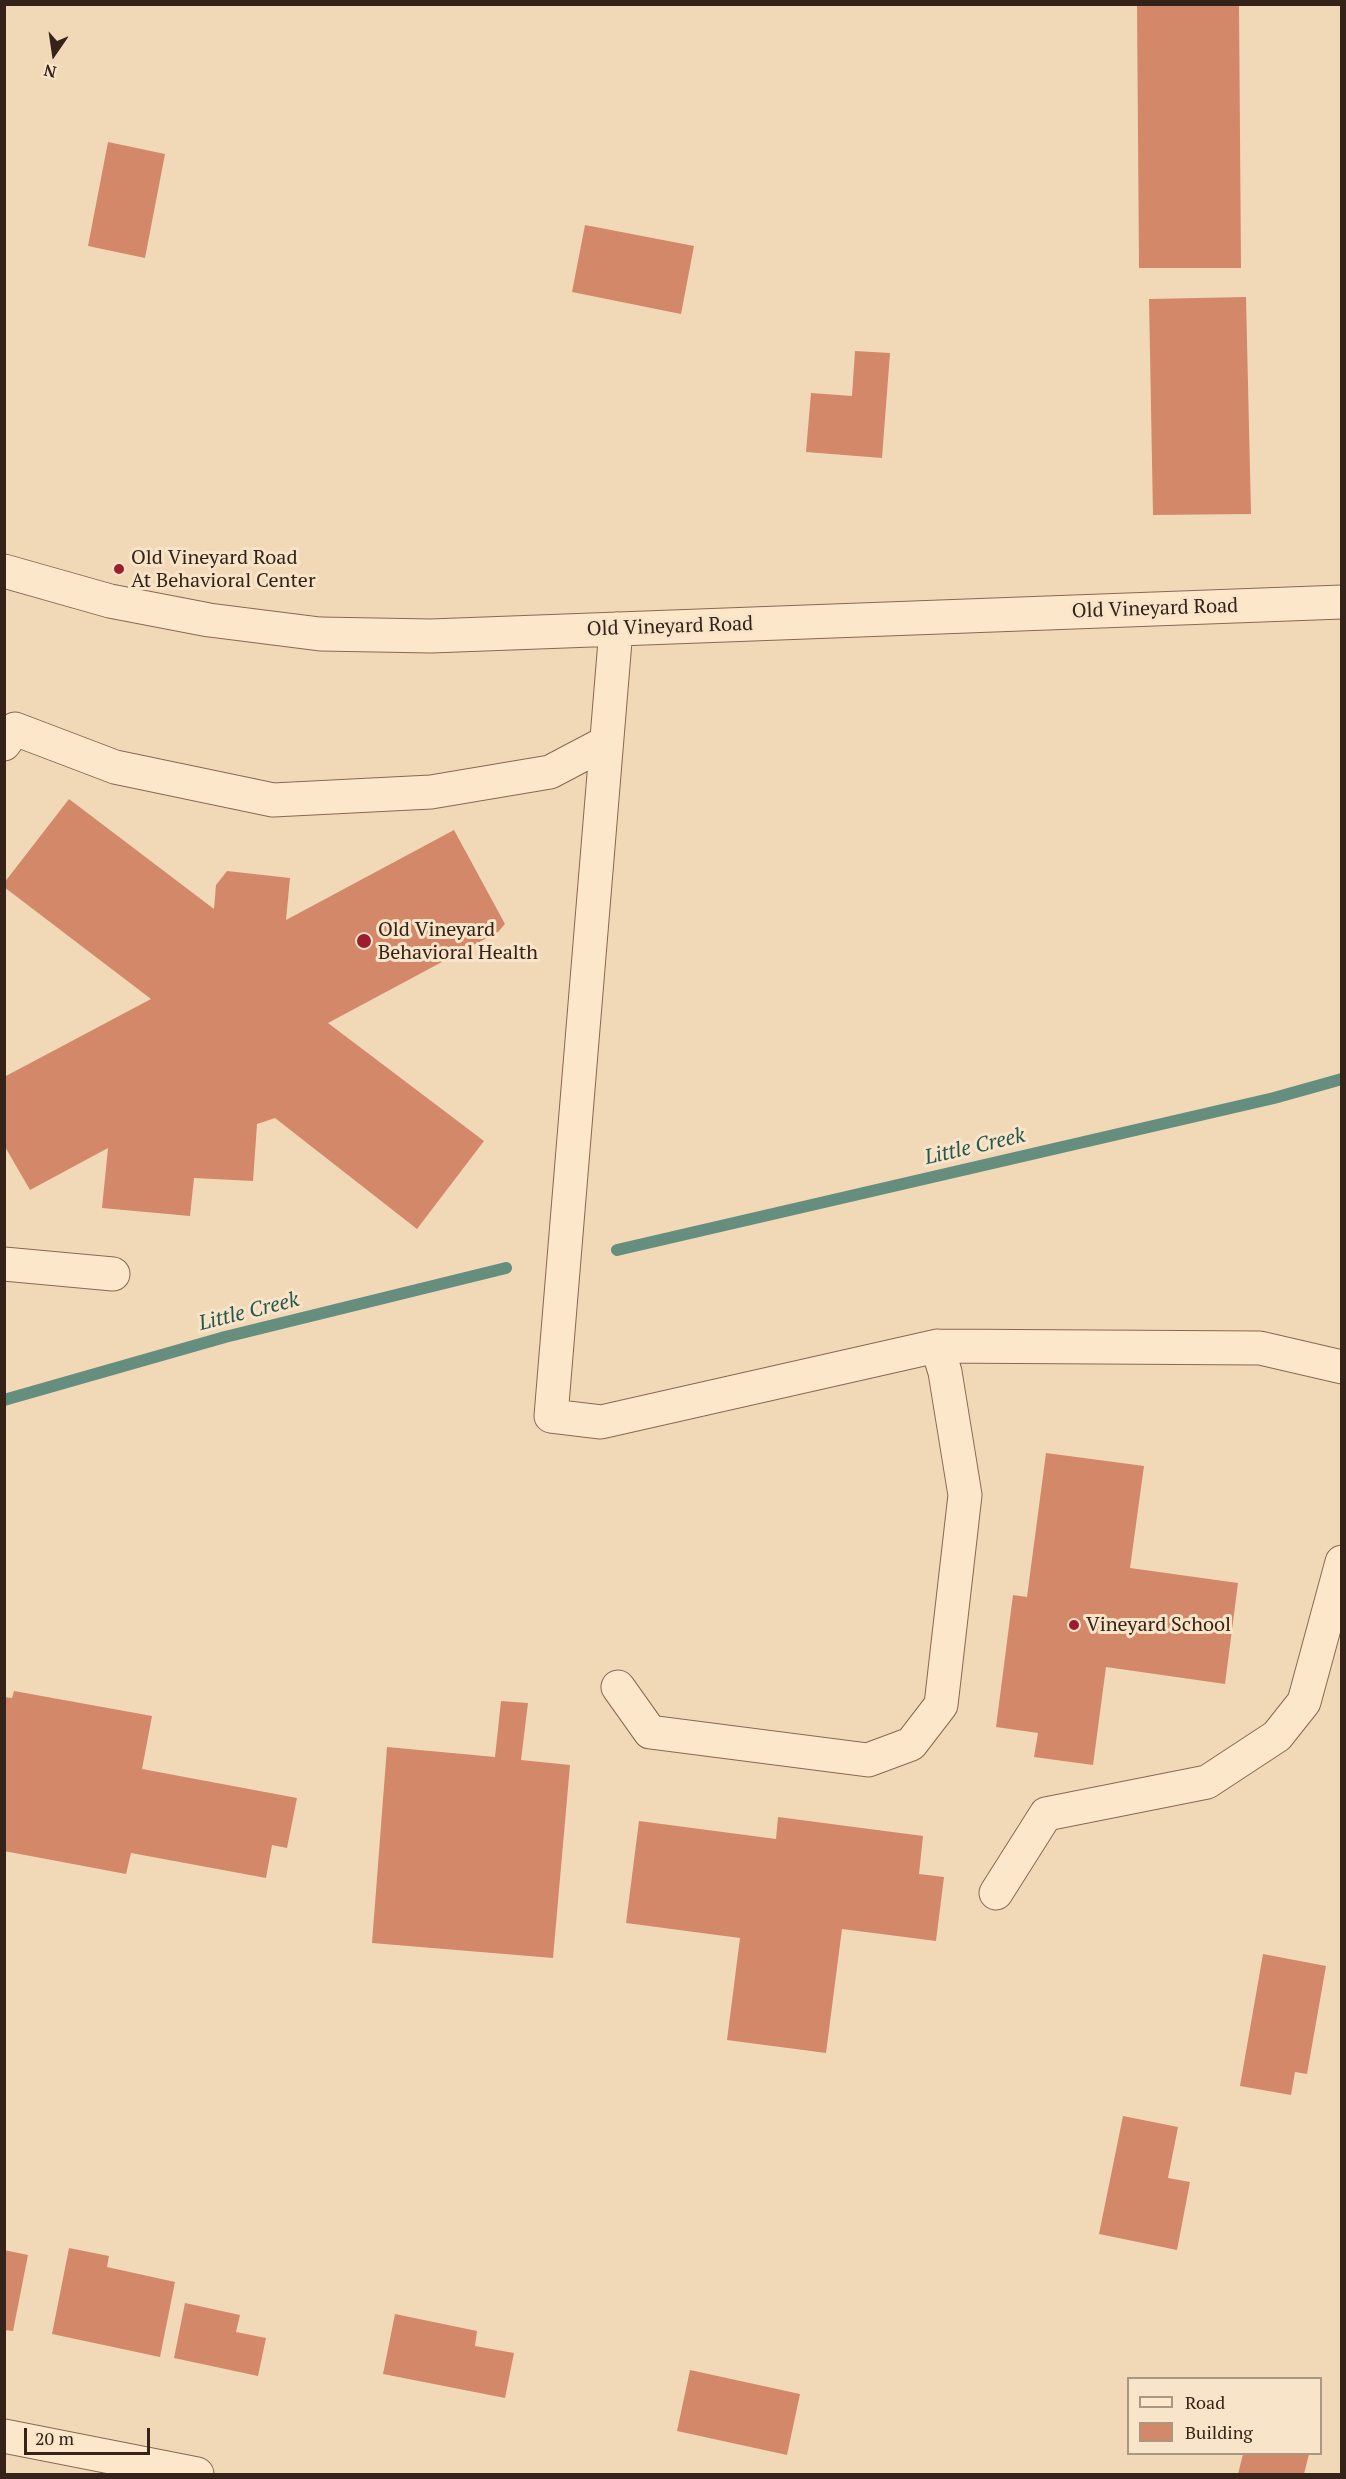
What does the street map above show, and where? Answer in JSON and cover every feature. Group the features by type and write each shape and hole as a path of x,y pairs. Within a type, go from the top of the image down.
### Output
{"street":[{"name":"Old Vineyard Road","path":"4,571 110,601 209,620 320,634 431,636 1341,602"},
{"path":"616,629 551,1416 601,1422 938,1346 1260,1348 1341,1367"},
{"path":"4,744 15,729 115,767 273,800 431,792 550,772 605,742"},
{"path":"4,1264 113,1274"},
{"path":"618,1688 650,1732 867,1760 910,1743 941,1705 965,1495 945,1372 938,1346"},
{"path":"996,1893 1046,1814 1207,1782 1277,1736 1304,1702 1341,1562"},
{"path":"4,2436 197,2475"}],"building":[{"path":"1137,4 1239,4 1241,268 1139,268"},
{"path":"108,142 165,154 145,258 88,246"},
{"path":"585,225 694,246 681,314 572,292"},
{"path":"1246,297 1251,514 1153,515 1149,299"},
{"path":"855,351 890,353 882,458 806,452 811,393 852,396"},
{"path":"69,799 214,909 216,885 227,871 290,878 286,920 454,830 505,924 498,932 328,1023 484,1141 417,1229 275,1118 257,1124 253,1181 194,1178 190,1216 102,1208 108,1148 30,1190 4,1145 4,1077 151,999 4,887 4,883"},
{"path":"1046,1453 1144,1466 1130,1568 1238,1583 1225,1684 1106,1667 1093,1765 1034,1757 1038,1733 996,1727 1013,1595 1027,1597"},
{"path":"14,1691 152,1716 142,1769 297,1798 287,1848 272,1845 266,1878 131,1853 126,1874 4,1851 4,1697 12,1698"},
{"path":"501,1701 528,1703 521,1760 570,1765 553,1958 372,1943 387,1747 495,1757"},
{"path":"778,1817 923,1836 919,1874 944,1877 936,1941 842,1929 826,2053 727,2040 740,1938 626,1923 639,1821 776,1839"},
{"path":"1263,1954 1326,1966 1307,2074 1295,2072 1291,2095 1240,2086"},
{"path":"1123,2116 1178,2127 1168,2178 1190,2182 1177,2250 1099,2234"},
{"path":"69,2248 109,2256 107,2267 175,2282 160,2357 52,2334"},
{"path":"4,2250 28,2255 13,2331 4,2330"},
{"path":"185,2303 240,2315 236,2332 266,2338 258,2376 174,2358"},
{"path":"395,2314 477,2331 475,2346 514,2353 505,2398 383,2374"},
{"path":"690,2370 800,2394 787,2455 677,2431"},
{"path":"1243,2455 1309,2455 1304,2474 1238,2474"}],"waterway":[{"name":"Little Creek","path":"617,1250 1274,1098 1342,1079"},
{"name":"Little Creek","path":"4,1400 225,1337 506,1268"}],"place":[{"name":"Old Vineyard Road At Behavioral Center","path":"119,569"},
{"name":"Old Vineyard Behavioral Health","path":"364,941"},
{"name":"Vineyard School","path":"1074,1625"}]}
